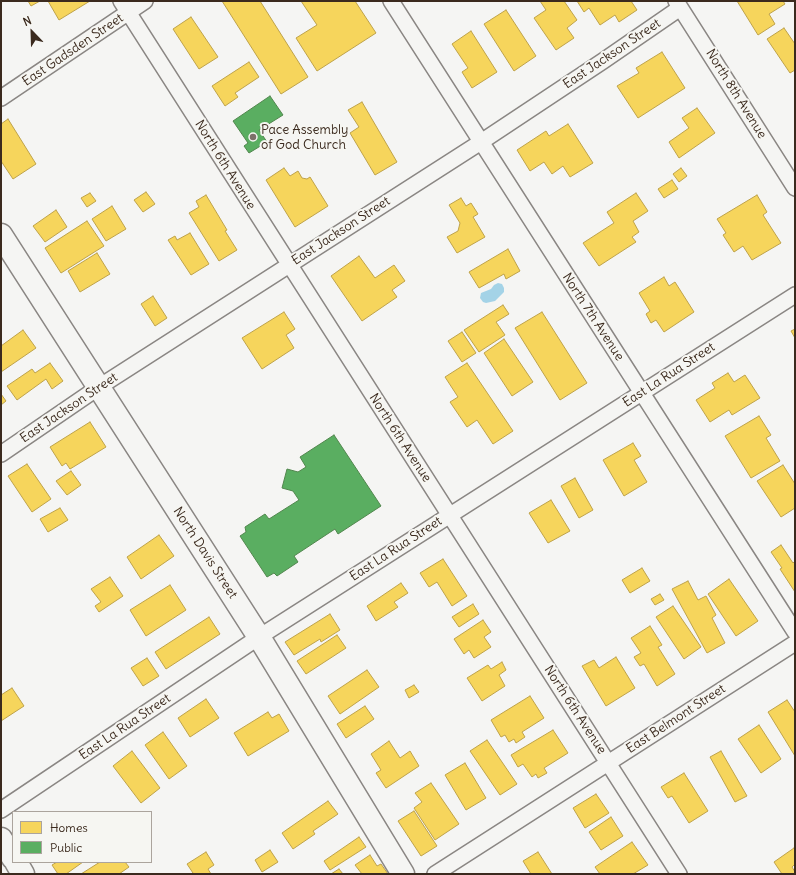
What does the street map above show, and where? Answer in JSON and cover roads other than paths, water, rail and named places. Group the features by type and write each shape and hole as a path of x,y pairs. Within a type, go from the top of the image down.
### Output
{"main road":[{"name":"North Davis Street","path":"1,235 259,637 403,874"},
{"path":"1,839 12,856"},
{"path":"17,863 23,874"}],"street":[{"name":"East Gadsden Street","path":"1,98 125,7 145,1"},
{"name":"North 7th Avenue","path":"391,1 795,632"},
{"name":"East Jackson Street","path":"1,454 99,388 289,264 481,142 603,61 678,4"},
{"name":"North 8th Avenue","path":"678,4 795,188"},
{"name":"North 6th Avenue","path":"125,7 679,874"},
{"name":"East La Rua Street","path":"1,810 259,637 795,295"},
{"name":"East Belmont Street","path":"435,874 795,643"}],"water":[{"path":"498,283 502,284 504,292 495,301 486,303 483,302 480,298 481,293 491,289"}],"place":[{"name":"Pace Assembly of God Church","path":"253,137"}]}
